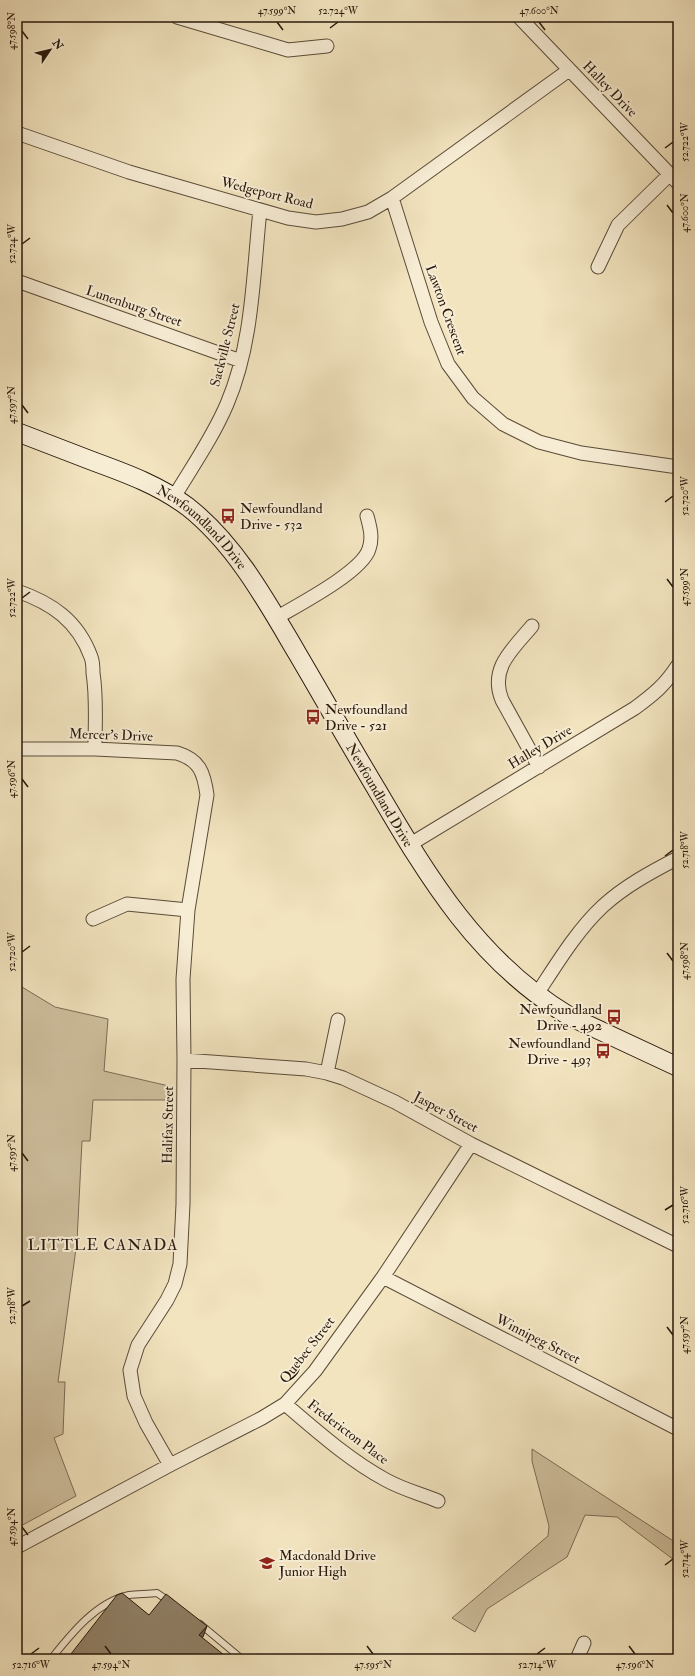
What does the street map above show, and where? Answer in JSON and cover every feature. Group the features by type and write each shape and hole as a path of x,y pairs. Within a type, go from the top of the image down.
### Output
{"street":[{"name":"Halley Drive","path":"519,17 674,179"},
{"path":"182,18 244,38 288,50 327,46"},
{"name":"Wedgeport Road","path":"17,133 129,172 288,218 316,222 342,219 368,212 392,198 569,70"},
{"path":"598,268 618,226 674,179"},
{"name":"Lawton Crescent","path":"392,198 431,322 445,357 448,364 473,398 503,424 539,442 581,453 678,467"},
{"name":"Sackville Street","path":"174,497 226,404 241,360 253,297 260,210"},
{"name":"Lunenburg Street","path":"17,281 241,360"},
{"name":"Newfoundland Drive","path":"17,432 135,477 174,497 200,518 226,544 276,618 409,845 440,892 464,924 504,968 537,994 569,1016 678,1067"},
{"path":"276,618 346,574 365,558 369,551 371,542 371,533 367,516"},
{"path":"17,591 39,598 60,612 78,632 92,658 95,689 95,749"},
{"path":"532,626 502,663 498,673 498,692 539,767"},
{"name":"Halley Drive","path":"409,845 635,708 656,693 670,678 678,665"},
{"name":"Mercer's Drive","path":"17,749 95,749 177,753 188,756 199,766"},
{"name":"Halifax Street","path":"170,1465 146,1423 134,1396 130,1370 138,1345 167,1300 175,1284 180,1264 183,1204 183,980 188,910 207,795 205,780 199,766"},
{"path":"537,994 587,923 603,906 649,873 678,858"},
{"path":"93,919 127,904 188,910"},
{"path":"327,1073 338,1020"},
{"name":"Jasper Street","path":"184,1060 306,1069 343,1078 395,1102 471,1144 678,1246"},
{"name":"Quebec Street","path":"17,1547 170,1465 262,1418 285,1404 315,1371 383,1277 471,1144"},
{"name":"Winnipeg Street","path":"383,1277 678,1429"},
{"name":"Fredericton Place","path":"285,1404 357,1462 387,1480 438,1501"},
{"path":"577,1659 584,1643"}],"lane":[{"path":"51,1659 82,1624 101,1607 128,1596 158,1593 175,1606"},
{"path":"193,1619 211,1631 242,1659"}],"shaded area":[{"path":"17,984 55,1007 108,1019 104,1071 169,1086 169,1100 93,1100 90,1141 82,1141 77,1241 58,1382 65,1382 63,1434 54,1438 76,1496 17,1528"},
{"path":"532,1449 678,1544 678,1563 617,1517 585,1515 567,1557 487,1609 475,1632 452,1618 548,1536 549,1526 532,1461"}],"building":[{"path":"122,1593 149,1615 166,1594 207,1626 199,1635 229,1659 67,1659 117,1595"}],"place":[{"name":"Newfoundland Drive - 532","path":"228,516"},
{"name":"Newfoundland Drive - 521","path":"313,717"},
{"name":"Newfoundland Drive - 492","path":"614,1017"},
{"name":"Newfoundland Drive - 493","path":"603,1051"},
{"name":"Macdonald Drive Junior High","path":"267,1563"}],"district":[{"name":"LITTLE CANADA","path":"103,1245"}]}
